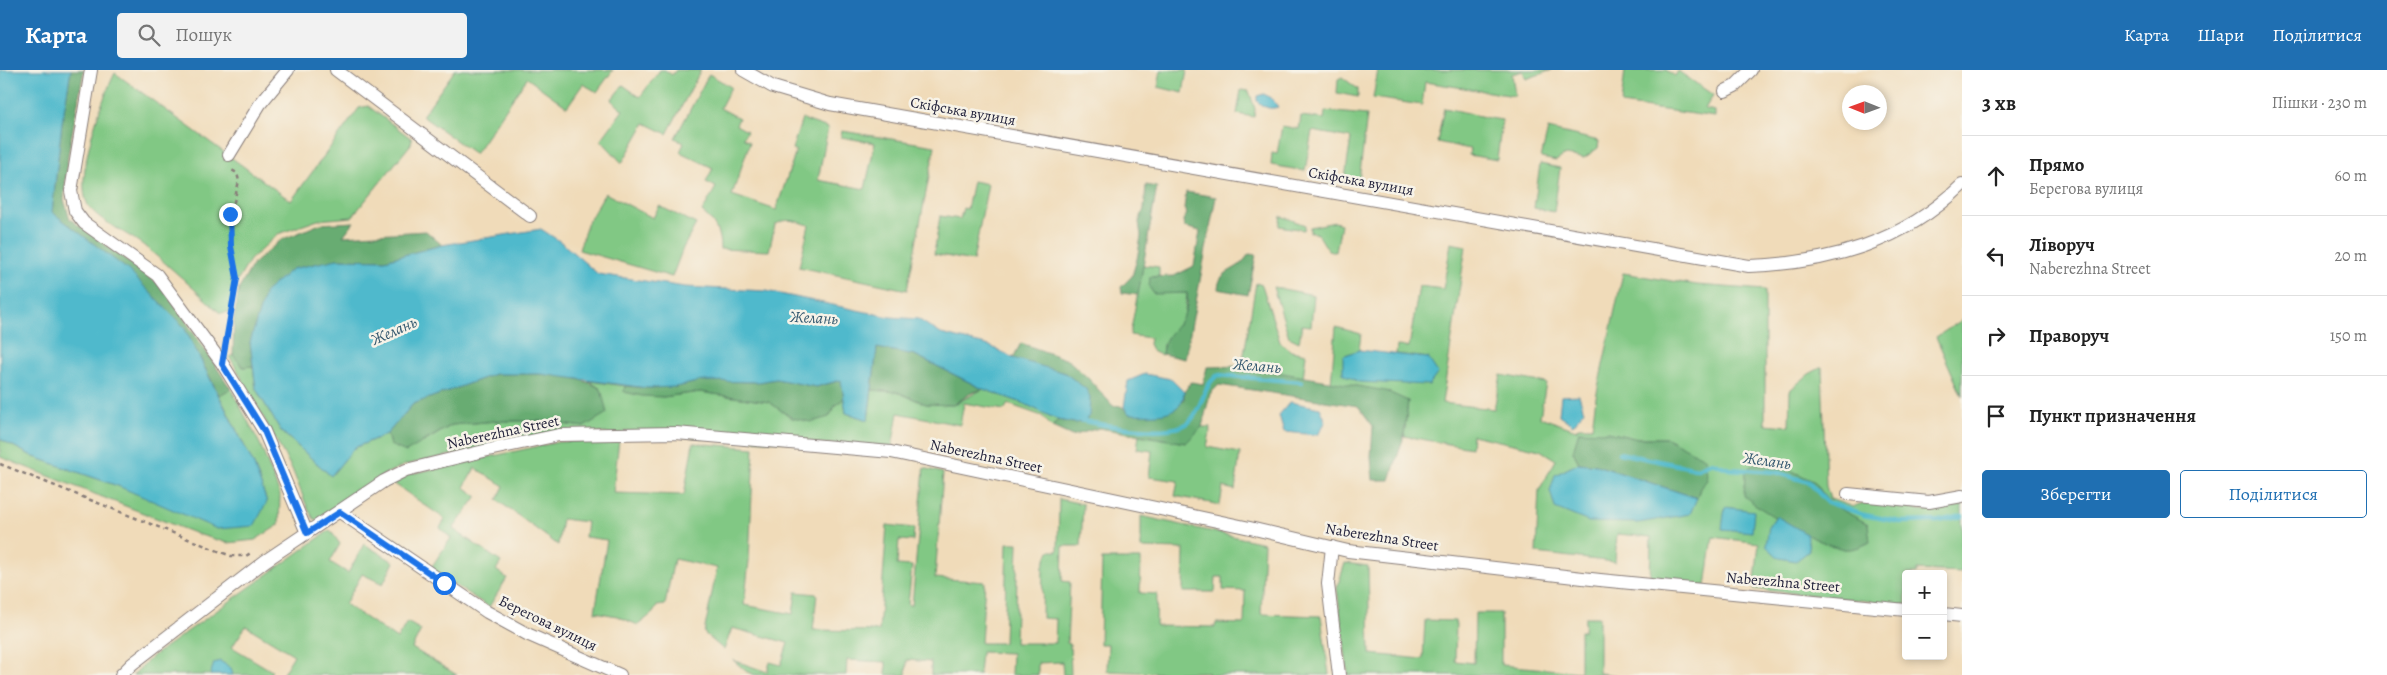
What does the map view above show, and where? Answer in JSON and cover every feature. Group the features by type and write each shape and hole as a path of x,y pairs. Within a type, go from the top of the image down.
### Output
{"street":[{"path":"91,70 71,191 75,211 84,223 157,275 222,364 264,431 307,533"},
{"path":"229,154 260,104 288,70"},
{"path":"336,70 530,216"},
{"name":"Скіфська вулиця","path":"743,70 773,87 830,104 1749,266 1788,265 1825,259 1862,248 1907,227 1951,195 1962,184"},
{"path":"1725,91 1735,86 1751,70"},
{"name":"Naberezhna Street","path":"121,675 132,664 265,561 384,481 406,470 488,450 558,436 676,432 891,452 1332,547 1410,559 1902,610"},
{"path":"1848,494 1929,502 1962,496"},
{"name":"Берегова вулиця","path":"340,512 487,612 527,634 620,675"},
{"path":"1332,547 1328,584 1339,675"},
{"path":"1947,614 1962,616"}],"path":[{"path":"222,364 237,278 231,246 230,214 239,180 237,174 228,164 229,154"},
{"path":"0,464 231,556 246,556 254,550"}],"green space":[{"path":"71,70 84,70 68,155 64,200 70,219 163,287 231,389 219,395 184,327 52,212 62,123"},
{"path":"455,70 613,70 597,92 583,84 567,107 527,78 475,154 422,116"},
{"path":"660,70 665,70 672,75 676,70 701,70 667,134 645,123 622,163 601,140 623,110 611,100 623,85 640,97"},
{"path":"1161,70 1187,70 1183,93 1158,87"},
{"path":"1378,70 1552,70 1526,79 1523,71 1512,74 1515,96 1425,82 1422,105 1373,98"},
{"path":"1625,70 1666,70 1675,76 1678,71 1713,95 1705,109 1715,111 1715,117 1621,104"},
{"path":"115,73 291,201 359,108 368,106 412,139 411,144 352,217 318,220 278,234 250,260 234,287 230,312 220,313 153,253 98,216 88,205 84,193 84,177 91,139 103,101"},
{"path":"709,74 731,87 720,108 739,118 736,125 747,131 743,138 750,142 732,195 776,210 796,151 792,149 802,119 828,128 818,180 865,189 875,143 841,137 842,131 935,146 907,290 799,267 809,225 795,221 787,220 775,225 769,251 720,249 716,228 702,212 716,187 706,182 713,168 680,152 684,143 675,138"},
{"path":"1342,77 1358,89 1358,97 1337,93 1338,79"},
{"path":"1241,90 1249,91 1255,109 1254,117 1237,114"},
{"path":"1444,108 1502,120 1497,160 1469,155 1470,149 1437,142"},
{"path":"1325,111 1367,115 1359,181 1345,178 1351,138 1312,131 1305,171 1271,165 1272,153 1277,154 1282,126 1299,129 1301,116 1324,119"},
{"path":"1548,129 1599,141 1598,148 1584,158 1565,155 1556,161 1541,158"},
{"path":"1540,164 1560,168 1554,212 1534,208"},
{"path":"973,181 988,184 973,261 934,254 940,216 960,219 963,208 967,209"},
{"path":"1146,185 1157,187 1138,295 1122,293 1121,287 1132,276 1137,259 1141,236 1139,222 1144,209"},
{"path":"1186,192 1216,197 1185,359 1162,354 1167,338 1185,313 1187,293 1154,294 1149,287 1150,277 1174,276 1194,266 1200,231 1184,227 1183,220 1187,214 1184,209"},
{"path":"605,193 653,218 659,206 696,224 683,248 672,277 579,250 587,224"},
{"path":"1281,216 1305,225 1304,230 1279,226"},
{"path":"354,222 343,236 426,231 442,245 385,260 337,259 250,342 253,366 243,367 233,355 234,319 239,289 253,264 281,240 320,224"},
{"path":"1335,222 1341,224 1336,252 1328,250 1318,234 1310,232 1310,227"},
{"path":"1451,243 1466,246 1442,403 1494,409 1501,375 1546,383 1540,417 1576,430 1578,427 1592,427 1596,397 1623,273 1697,285 1765,290 1765,424 1789,426 1790,390 1809,374 1822,367 1826,486 1830,499 1853,507 1869,502 1877,502 1919,510 1946,509 1962,505 1962,572 1902,570 1902,605 1754,589 1759,543 1713,537 1706,586 1650,581 1651,537 1617,534 1615,562 1536,553 1539,490 1556,460 1540,450 1472,435 1471,448 1404,436 1408,401 1331,383 1336,327 1361,334 1359,350 1343,356 1429,358 1396,354 1397,346 1409,347 1419,286 1443,289","holes":["1608,432 1634,438 1667,438 1700,488 1697,498 1555,475 1579,463 1573,451","1815,482 1821,491 1844,512 1868,524 1845,549 1807,534 1809,551 1769,526 1776,516"]},
{"path":"1249,254 1256,255 1248,295 1218,289 1222,277 1239,265"},
{"path":"1143,265 1159,267 1159,276 1150,277 1175,293 1187,293 1184,320 1163,344 1162,355 1153,352 1149,344 1150,338 1130,335"},
{"path":"1256,283 1262,285 1280,342 1291,351 1306,354 1303,378 1242,366"},
{"path":"1273,287 1314,295 1311,326 1302,325 1299,342 1289,337"},
{"path":"1962,320 1962,396 1936,337"},
{"path":"1021,343 1068,360 1089,379 1113,406 1122,407 1129,414 1184,400 1184,392 1191,382 1203,384 1207,367 1242,366 1386,391 1408,401 1404,436 1390,480 1373,480 1371,457 1373,426 1358,406 1219,385 1210,394 1202,427 1186,443 1099,428 1072,436 1052,427 1058,420 1074,423 1013,358"},
{"path":"877,348 915,355 983,389 971,393 953,405 926,404 897,392 872,390"},
{"path":"233,355 243,367 253,366 256,389 281,431 331,476 354,448 387,434 390,445 424,442 452,425 496,421 540,421 584,427 601,389 589,381 625,386 624,392 663,397 700,392 769,402 792,418 829,417 835,406 844,398 846,413 868,420 872,390 897,392 926,404 953,405 983,389 1025,404 1058,420 1052,427 1042,416 1008,404 1004,410 964,403 960,425 898,413 892,447 558,431 405,465 385,474 320,520 314,519 308,509 292,469 230,357"},
{"path":"495,374 564,376 590,383 601,389 607,413 584,427 540,421 496,421 452,425 406,452 390,445 387,434 413,404"},
{"path":"776,379 816,387 842,380 844,398 835,406 829,417 811,422 792,418 769,402 700,392 663,397 642,396 624,392 625,386 647,388 676,387 701,381 759,382"},
{"path":"231,389 260,444 280,495 279,525 255,540 228,543 197,534 0,457 0,439 34,457 118,486 267,502 254,465 219,395"},
{"path":"1202,427 1211,427 1207,447 1240,453 1235,490 1223,487 1220,505 1175,496 1178,481 1149,477 1152,451 1137,449 1139,435 1186,443"},
{"path":"1579,431 1608,432 1634,438 1667,438 1706,459 1707,480 1700,488 1697,498 1596,465 1579,463 1573,451"},
{"path":"619,440 613,493 684,495 693,443 754,448 749,561 744,605 793,614 796,592 817,594 813,630 879,631 887,525 914,528 913,541 899,540 897,565 912,566 908,605 912,605 924,468 943,473 935,578 985,582 981,643 1004,643 1007,543 1018,543 1015,643 1055,643 1056,619 1042,618 1043,566 1049,551 1058,551 1059,499 1083,504 1081,546 1063,546 1062,581 1070,582 1067,643 1070,644 1071,675 1063,675 1062,662 1038,663 1038,675 1011,675 1012,653 981,652 979,675 931,675 931,662 907,660 906,675 886,675 886,662 847,660 846,675 755,675 747,672 733,660 767,672 770,662 781,665 788,643 732,628 724,650 704,633 717,568 674,559 665,605 657,606 653,613 638,625 617,616 595,612 607,540 585,537 587,522 562,519 558,545 497,500 504,486 475,468 464,487 477,496 453,529 501,562 496,570 507,578 489,607 430,569 451,538 440,528 445,519 393,483 401,476 558,442"},
{"path":"1755,463 1784,467 1815,482 1826,499 1833,505 1868,524 1870,542 1851,549 1833,546 1792,527 1753,503 1744,496 1745,471"},
{"path":"1141,516 1264,543 1261,614 1321,616 1329,675 1209,675 1208,672 1157,673 1107,671 1108,644 1100,644 1102,559 1141,559 1140,593 1157,594 1156,626 1215,627 1216,623 1244,624 1245,591 1223,590 1223,577 1216,577 1215,592 1183,592 1184,549 1141,548"},
{"path":"330,530 340,544 330,562 348,573 364,544 394,562 383,584 362,574 345,604 397,639 407,622 421,630 412,648 457,675 282,675 294,655 246,626 232,647 272,671 269,675 133,675 153,656"},
{"path":"1345,563 1368,566 1370,654 1423,659 1425,620 1456,621 1455,661 1474,663 1475,613 1501,613 1501,665 1580,672 1580,631 1584,631 1585,617 1599,617 1599,673 1616,675 1348,675 1337,588"}],"water":[{"path":"0,70 71,70 62,123 52,212 128,270 184,327 254,465 267,502 254,526 217,529 118,486 34,457 0,439"},
{"path":"1264,94 1272,99 1278,107 1266,107 1257,101 1257,96"},
{"path":"541,229 561,242 598,274 685,287 766,291 890,317 918,319 941,334 990,346 1013,358 1065,373 1086,389 1090,398 1089,416 1083,422 1074,423 1058,420 1025,404 983,389 915,355 877,348 868,420 846,413 841,380 816,387 776,379 759,382 701,381 676,387 647,388 540,374 495,374 413,404 387,434 354,448 331,476 281,431 256,389 250,342 265,292 292,269 337,259 385,260 442,245"},
{"path":"1359,350 1428,358 1438,373 1429,385 1359,382 1343,374 1343,356"},
{"path":"1145,374 1171,379 1184,392 1178,407 1163,413 1129,414 1124,407 1128,381"},
{"path":"1579,395 1584,411 1573,425 1559,415 1561,396"},
{"path":"1290,402 1320,408 1326,421 1318,435 1284,432 1279,415"},
{"path":"1579,463 1596,465 1697,498 1690,514 1638,523 1589,522 1555,508 1550,491 1555,475"},
{"path":"1725,507 1754,511 1752,532 1722,529"},
{"path":"1776,516 1807,534 1809,551 1796,561 1779,558 1766,546 1769,526"},
{"path":"220,661 231,668 233,675 210,675 214,663"}],"waterway":[{"name":"Желань","path":"1080,420 1138,429 1171,429 1183,426 1191,420 1209,384 1218,375 1302,382"},
{"name":"Желань","path":"1619,453 1697,469 1712,462 1729,469 1775,472 1809,482 1827,502 1864,515 1901,522 1939,521 1962,516"}],"route":[{"path":"230,214 231,246 237,278 222,364 264,431 307,533 340,512 444,583"}]}
